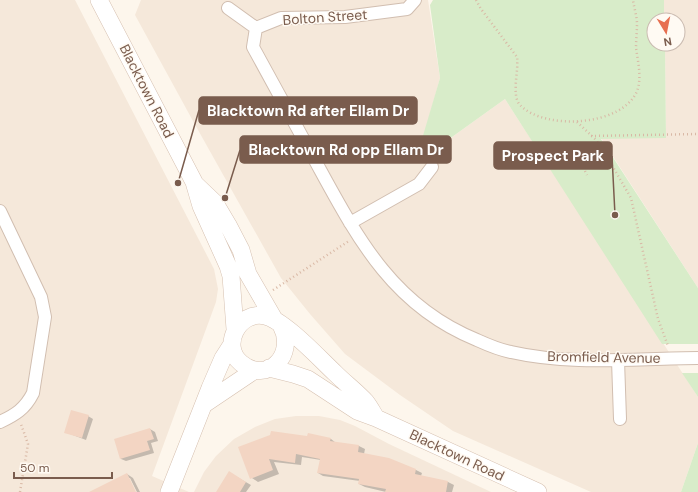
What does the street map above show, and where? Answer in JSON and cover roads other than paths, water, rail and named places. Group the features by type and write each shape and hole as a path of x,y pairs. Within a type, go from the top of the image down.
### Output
{"main road":[{"name":"Blacktown Road","path":"99,0 194,182 201,206 228,266 231,276 233,337"},
{"name":"Blacktown Road","path":"194,182 215,203 241,250 248,274 277,322 305,344 366,403 376,418"},
{"path":"169,492 192,432 206,403 233,337 244,320 257,315 266,316 277,322 287,341 286,350 280,361 262,369 206,403"},
{"path":"233,337 233,351 241,363 262,369"},
{"name":"Blacktown Road","path":"262,369 294,374 308,379 357,412 376,418 538,492"}],"street":[{"name":"Bolton Street","path":"256,28 281,18 346,17 407,9 415,0"},
{"path":"228,8 256,28"},
{"name":"Bromfield Avenue","path":"256,28 253,48 350,223 375,260 398,288 416,305 460,334 511,352 580,360 698,358"},
{"path":"350,223 419,184 432,167"},
{"path":"0,212 42,297 46,317 33,393 29,401 18,414 0,422"},
{"path":"618,360 620,419"}],"place":[{"name":"Blacktown Rd after Ellam Dr","path":"178,183"},
{"name":"Blacktown Rd opp Ellam Dr","path":"225,198"},
{"name":"Prospect Park","path":"615,215"}]}
